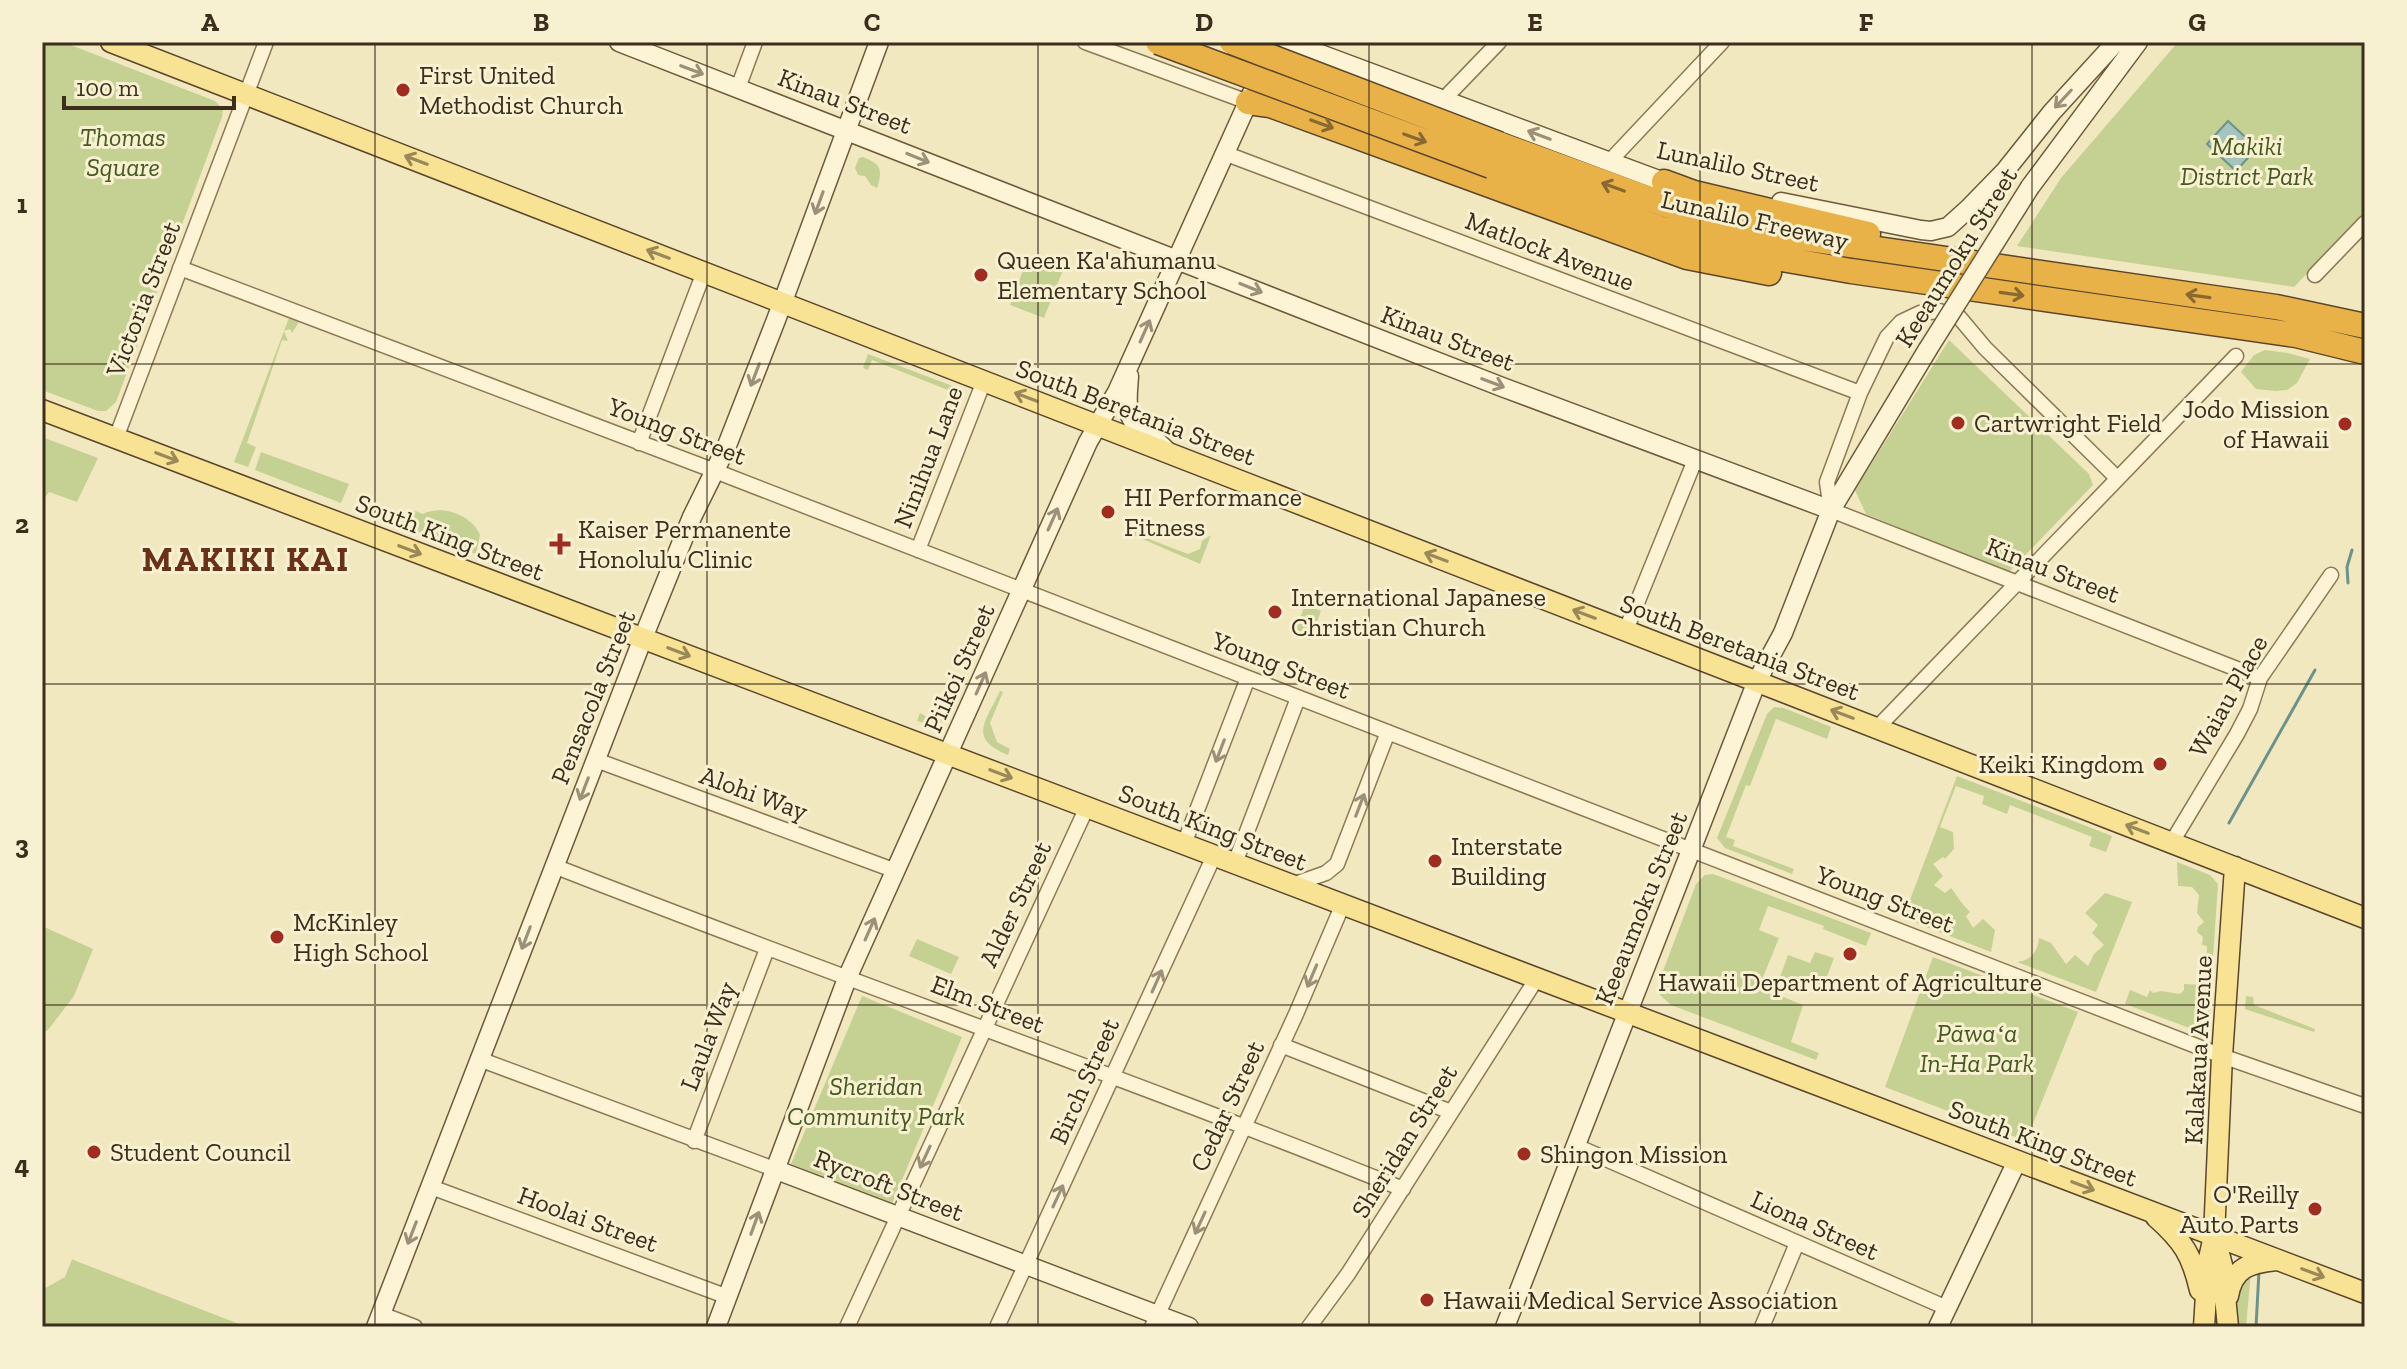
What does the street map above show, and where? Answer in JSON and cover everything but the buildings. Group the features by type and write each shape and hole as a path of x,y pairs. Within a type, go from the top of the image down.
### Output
{"highway":[{"name":"Lunalilo Freeway","path":"1158,42 1495,155 1735,226 1800,239 2276,307 2365,326"},
{"name":"Lunalilo Freeway","path":"1234,42 1495,155 1626,217 1716,245 1851,271 2296,335 2365,352"},
{"path":"1248,102 1270,105 1687,257 1781,275 1934,283"},
{"path":"1664,182 1694,193 1872,235 1906,253"},
{"path":"2276,307 2365,313"},
{"path":"2296,335 2365,361"}],"main road":[{"name":"South Beretania Street","path":"111,42 2365,918"},
{"name":"Kinau Street","path":"619,42 1487,381 1831,510"},
{"name":"Pensacola Street","path":"378,1321 643,638 783,303 879,42"},
{"path":"1234,42 1244,53 1248,70 1248,102"},
{"name":"Piikoi Street","path":"716,1327 848,976 1088,442 1130,364 1276,42"},
{"name":"Lunalilo Street","path":"1288,42 1664,182 1921,230 1943,229 1968,209 2005,171 2052,112 2116,42"},
{"name":"Keeaumoku Street","path":"1505,1327 1757,681 1783,633 1831,510 2030,187 2138,42"},
{"path":"2087,74 2103,88"},
{"path":"1130,364 1128,400 1131,417 1137,427 1159,442 1167,452"},
{"name":"South King Street","path":"42,410 2365,1293"},
{"name":"Kalakaua Avenue","path":"2204,1318 2208,1263 2214,1236 2235,867"},
{"path":"1938,1327 2017,1161"},
{"name":"Rycroft Street","path":"774,1169 1025,1266 1155,1321 1189,1327"},
{"path":"2150,1211 2186,1248 2196,1271 2204,1318"},
{"name":"Kalakaua Avenue","path":"2214,1236 2222,1265 2228,1327"},
{"path":"2228,1304 2230,1284 2238,1271 2249,1264 2277,1260"}],"street":[{"name":"Victoria Street","path":"116,438 266,42"},
{"path":"738,88 755,42"},
{"path":"1085,42 1248,102"},
{"path":"1445,98 1499,42"},
{"path":"1609,162 1722,42"},
{"name":"Matlock Avenue","path":"1224,153 1860,393"},
{"path":"2315,275 2365,223"},
{"name":"Young Street","path":"180,268 715,471 2222,1056 2365,1106"},
{"path":"639,443 704,272"},
{"name":"Keeaumoku Street","path":"1831,510 1827,482 1860,393 1887,337 1901,322 1920,313 1939,311 1959,317 1985,348 2116,477"},
{"path":"1877,728 2236,356"},
{"name":"Ninihua Lane","path":"918,550 984,381"},
{"path":"1626,630 1695,460"},
{"name":"Kinau Street","path":"1831,510 2260,678"},
{"name":"Waiau Place","path":"2172,842 2250,709 2260,678 2331,575"},
{"path":"1184,844 1248,678"},
{"path":"1235,863 1298,698"},
{"path":"1292,885 1326,873 1337,864 1388,732"},
{"name":"Alohi Way","path":"596,760 896,871"},
{"name":"Alder Street","path":"847,1327 1087,807"},
{"name":"Birch Street","path":"997,1327 1214,856"},
{"name":"Elm Street","path":"554,866 1403,1189"},
{"name":"Cedar Street","path":"1155,1321 1343,904"},
{"name":"Laula Way","path":"694,1141 767,949"},
{"name":"Sheridan Street","path":"1309,1327 1348,1274 1537,978"},
{"path":"1281,1045 1451,1112"},
{"name":"Rycroft Street","path":"479,1059 774,1169"},
{"name":"Liona Street","path":"1576,1146 1947,1308"},
{"name":"Hoolai Street","path":"431,1187 728,1297"},
{"path":"1762,1327 1797,1243"},
{"path":"378,1321 415,1327"}],"green space":[{"name":"Thomas Square","path":"42,42 63,42 215,101 223,109 116,402 106,411 98,411 42,390"},
{"name":"Makiki District Park","path":"2178,42 2365,42 2365,213 2294,287 2017,246 2061,178"},
{"path":"863,157 879,168 877,188 865,176 858,175 855,168 859,158"},
{"path":"1028,257 1063,270 1044,318 1010,305"},
{"path":"289,318 299,322 292,333 290,329 284,331"},
{"path":"284,331 288,341 282,340 247,443 256,447 248,467 234,462"},
{"name":"Cartwright Field","path":"1949,340 2089,474 2093,485 2009,572 1866,514 1855,490"},
{"path":"2265,350 2310,359 2297,383 2287,390 2256,389 2241,372 2254,355"},
{"path":"868,354 963,390 957,404 958,394 872,360 868,370 863,368"},
{"path":"42,437 98,458 77,502 49,492 42,502"},
{"path":"261,452 349,484 341,503 255,470"},
{"path":"377,503 409,517 413,510 423,514 439,510 456,513 470,522 480,535 476,554 362,511"},
{"path":"1128,524 1139,526 1136,534 1188,554 1200,549 1202,541 1211,535 1200,564 1124,531"},
{"path":"1305,605 1321,611 1310,640 1294,634"},
{"path":"1000,691 1003,692 990,723 997,742 1010,749 1008,755 987,742 983,728"},
{"path":"945,697 954,700 941,723 931,725 917,721 920,713 927,717 935,703 940,705"},
{"path":"1774,707 1831,727 1827,739 1776,719 1726,837 1735,840 1733,846 1794,869 1792,874 1725,848 1717,838 1767,714"},
{"path":"1957,776 2112,836 2106,852 2089,846 2092,837 2010,805 2007,814 1982,804 1984,796 1956,786 1940,827 1953,832 1954,849 1945,859 1943,857 1933,864 1943,876 1934,885 1945,893 1951,888 1970,912 1966,916 1973,928 1983,919 1995,930 1991,952 1903,918"},
{"path":"2177,862 2210,875 2218,884 2209,1018 2204,1028 2199,1030 2125,1004 2130,990 2147,997 2150,990 2153,993 2180,994 2184,984 2205,985 2207,946 2202,945 2203,937 2197,932 2204,922 2197,913 2199,895 2192,887 2178,886"},
{"path":"1713,874 1871,933 1866,946 1823,929 1824,926 1768,906 1759,930 1779,938 1759,987 1803,1005 1791,1042 1819,1053 1816,1060 1671,1005 1660,995 1660,979 1696,884 1705,875"},
{"path":"2105,893 2132,902 2096,992 2017,962 2033,954 2039,938 2051,943 2066,964 2075,955 2088,966 2094,954 2104,945 2092,933 2098,925 2085,913"},
{"path":"42,926 93,949 74,996 48,1030 42,1033"},
{"path":"917,939 959,957 951,974 909,956"},
{"path":"1815,952 1834,958 1821,992 1810,988 1811,983 1796,978 1794,983 1780,977 1788,955 1810,963"},
{"name":"Pāwaʻa In-Ha Park","path":"1933,957 2078,1012 2026,1141 1885,1087"},
{"name":"Sheridan Community Park","path":"862,996 962,1037 891,1206 791,1164"},
{"path":"2246,996 2253,997 2254,1005 2315,1029 2314,1032 2245,1009"},
{"path":"72,1259 247,1327 42,1327 42,1290 65,1277"},
{"path":"2251,1271 2246,1327 2234,1327 2238,1286"}],"water":[{"path":"2228,121 2257,148 2236,171 2207,144"}],"waterway":[{"path":"2348,583 2347,567 2352,550"},
{"path":"2229,823 2315,670"},
{"path":"2256,1327 2259,1271"}],"place":[{"name":"First United Methodist Church","path":"403,90"},
{"name":"Queen Ka'ahumanu Elementary School","path":"981,275"},
{"name":"Cartwright Field","path":"1958,423"},
{"name":"Jodo Mission of Hawaii","path":"2345,424"},
{"name":"HI Performance Fitness","path":"1108,512"},
{"name":"Kaiser Permanente Honolulu Clinic","path":"560,544"},
{"name":"International Japanese Christian Church","path":"1275,612"},
{"name":"Keiki Kingdom","path":"2160,764"},
{"name":"Interstate Building","path":"1435,861"},
{"name":"McKinley High School","path":"277,937"},
{"name":"Hawaii Department of Agriculture","path":"1850,954"},
{"name":"Student Council","path":"94,1152"},
{"name":"Shingon Mission","path":"1524,1154"},
{"name":"O'Reilly Auto Parts","path":"2315,1209"},
{"name":"Hawaii Medical Service Association","path":"1427,1300"}],"district":[{"name":"MAKIKI KAI","path":"246,559"}]}
